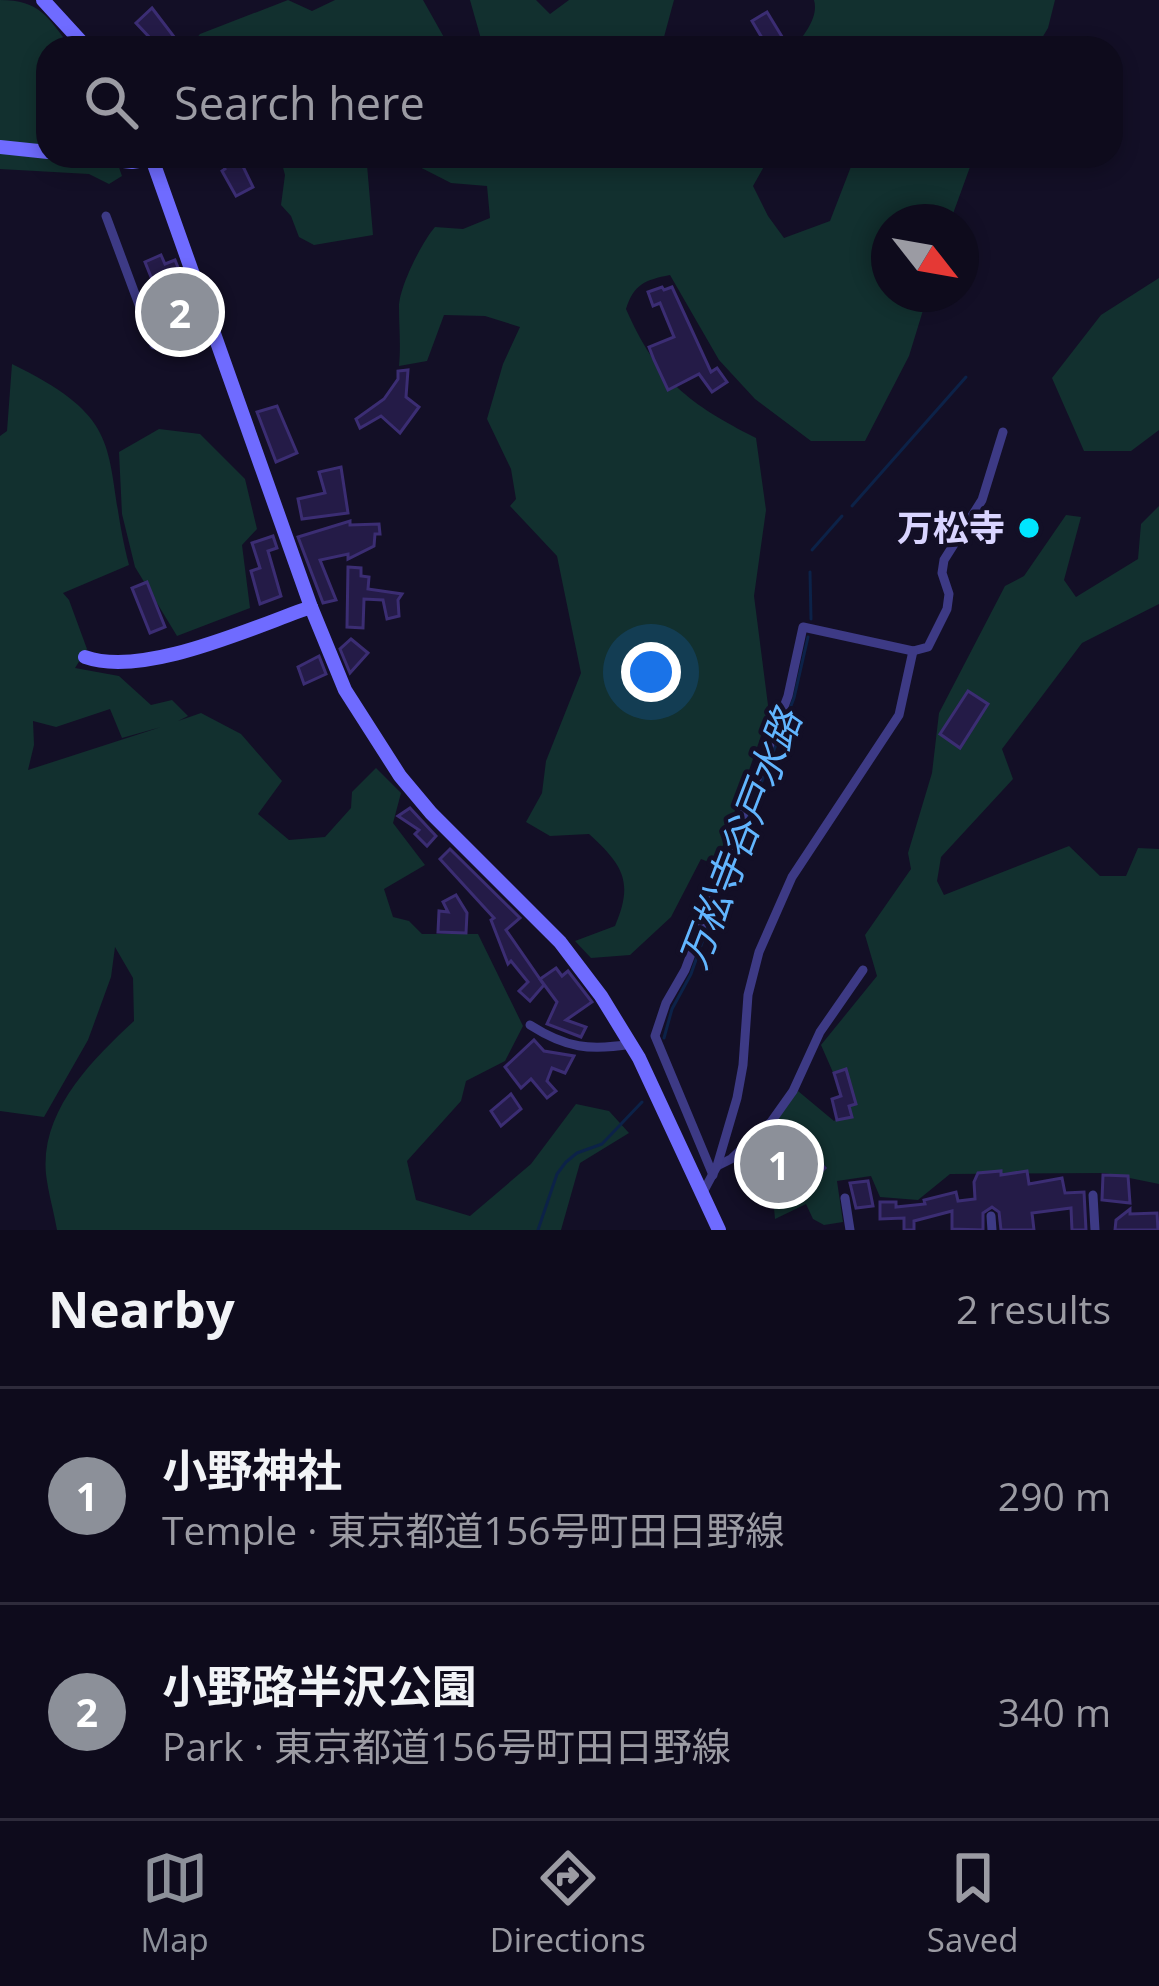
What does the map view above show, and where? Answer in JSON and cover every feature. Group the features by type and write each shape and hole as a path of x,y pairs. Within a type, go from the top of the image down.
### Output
{"main road":[{"path":"43,0 76,36"},
{"path":"0,148 36,151"},
{"path":"156,168 311,607 345,690 392,766 430,813 583,969 632,1044 719,1230"},
{"path":"85,657 121,661 160,657 311,607"}],"street":[{"path":"106,216 108,234 154,345 212,323"},
{"path":"715,1170 655,1036 685,970 788,696 803,626 913,651 928,647 949,594 942,573 944,560 982,500 1003,432"},
{"path":"702,1194 715,1170 743,1065 748,995 759,952 792,878 899,715 913,651"},
{"path":"715,1170 771,1121 794,1091 820,1032 863,970"},
{"path":"530,1025 552,1040 583,1050 632,1044"},
{"path":"1093,1195 1095,1230"},
{"path":"845,1198 850,1230"},
{"path":"992,1216 992,1230"}],"green space":[{"path":"0,0 34,7 62,36 36,36 36,168 119,168 122,176 109,184 89,174 0,169"},
{"path":"288,0 312,11 335,0 423,0 443,36 198,36"},
{"path":"470,0 536,0 550,14 569,0 674,0 664,36 480,36"},
{"path":"814,0 1055,0 1043,36 803,36"},
{"path":"283,168 367,168 373,235 314,245 299,237 281,205"},
{"path":"422,168 763,168 753,186 784,238 830,221 850,168 970,168 957,204 871,204 871,312 922,312 909,356 865,441 811,441 755,399 719,360 670,275 642,284 629,301 626,309 663,372 694,401 756,438 766,510 754,596 769,713 716,865 701,859 671,917 630,955 591,958 575,941 615,926 624,886 610,855 589,834 550,836 526,822 542,793 546,761 581,673 557,556 510,506 516,499 511,469 487,419 520,327 485,316 444,315 427,361 399,366 400,298 412,265 435,227 463,229 490,218 487,186 451,183"},
{"path":"1159,278 1159,430 1131,451 1084,451 1052,378 1101,315"},
{"path":"12,364 77,404 105,444 129,565 63,593 87,649 75,668 119,676 151,705 172,700 188,716 178,721 201,713 241,734 282,781 258,814 289,840 325,837 351,808 352,792 376,768 401,793 393,823 425,865 384,889 393,917 409,921 422,934 478,934 523,1026 505,1061 466,1081 461,1101 407,1161 416,1200 470,1216 531,1164 576,1104 609,1111 629,1133 580,1163 561,1230 57,1230 46,1174 51,1129 72,1088 134,1021 133,978 115,947 111,977 88,1040 44,1117 0,1111 0,436 7,431","holes":["110,709 122,738 161,727 28,770 33,721 56,727"]},
{"path":"159,429 200,434 245,479 257,529 242,545 250,608 177,636 135,567 122,514 119,452"},
{"path":"1159,506 1159,604 1082,643 1002,749 1013,779 941,857 937,881 944,895 1069,846 1100,876 1126,876 1138,848 1159,849 1159,1184 1105,1173 950,1174 918,1200 880,1197 871,1176 837,1181 843,1222 824,1225 813,1219 806,1204 775,1219 780,1192 751,1155 798,1091 834,1121 849,1109 821,1045 877,976 865,935 911,869 908,853 932,773 939,713 1005,586 1024,576 1066,515 1081,517 1064,580 1076,597 1138,559 1141,524"}],"building":[{"path":"152,8 173,36 148,36 136,23"},
{"path":"767,12 782,36 761,36 752,21"},
{"path":"244,168 253,187 236,196 225,169"},
{"path":"161,255 165,264 175,260 179,270 153,282 145,262"},
{"path":"672,287 711,372 717,368 727,382 712,392 699,374 668,390 649,347 674,337 660,303 653,306 648,292"},
{"path":"408,370 406,397 419,407 400,433 381,416 360,428 356,419 384,399 398,371"},
{"path":"277,406 297,453 276,462 257,412"},
{"path":"341,467 348,513 302,519 298,499 325,493 319,472"},
{"path":"350,521 350,525 379,524 380,534 375,534 374,546 348,559 348,554 320,560 336,600 323,603 298,537"},
{"path":"273,536 277,548 268,551 281,596 260,604 251,571 260,568 252,543"},
{"path":"348,567 361,568 361,576 369,577 368,589 402,594 399,616 387,619 383,600 364,599 363,628 347,627"},
{"path":"147,582 165,627 150,633 132,588"},
{"path":"351,639 368,653 350,673 340,649"},
{"path":"319,656 326,674 304,684 298,667"},
{"path":"968,691 988,704 960,748 940,734"},
{"path":"410,808 436,836 427,846 415,834 419,830 398,816"},
{"path":"450,849 520,918 506,930 544,985 530,1001 519,991 528,982 511,961 508,964 494,918 440,859"},
{"path":"456,895 467,913 466,933 438,932 439,911 448,912 443,902"},
{"path":"556,968 562,976 568,971 592,1002 566,1020 586,1027 581,1037 547,1024 557,1002 540,979"},
{"path":"534,1040 544,1051 574,1056 565,1073 552,1068 547,1081 556,1091 547,1098 531,1079 521,1088 505,1067"},
{"path":"846,1069 856,1104 849,1106 852,1117 837,1120 832,1099 841,1096 834,1073"},
{"path":"511,1094 521,1109 501,1126 491,1111"},
{"path":"809,1151 825,1168 818,1175 812,1169 794,1185 760,1162 771,1152 792,1166"},
{"path":"1001,1171 1001,1175 1027,1171 1029,1184 1062,1178 1065,1193 1084,1192 1086,1230 1072,1230 1071,1208 1032,1213 1034,1230 1001,1230 999,1212 992,1207 983,1213 983,1230 952,1229 952,1211 914,1221 914,1230 904,1230 904,1218 880,1219 880,1202 896,1202 896,1207 925,1204 924,1200 956,1192 958,1201 975,1199 978,1173"},
{"path":"1103,1175 1128,1176 1130,1203 1102,1200"},
{"path":"868,1181 873,1206 856,1208 850,1183"},
{"path":"1130,1209 1130,1214 1157,1213 1158,1230 1115,1230 1116,1220"}],"waterway":[{"name":"万松寺谷戸水路","path":"852,506 966,377"},
{"name":"万松寺谷戸水路","path":"812,550 842,516"},
{"name":"万松寺谷戸水路","path":"810,572 811,619"},
{"name":"万松寺谷戸水路","path":"735,851 794,698 808,637"},
{"name":"万松寺谷戸水路","path":"664,1038 731,860"},
{"name":"万松寺谷戸水路","path":"538,1230 557,1174 566,1162 602,1144 642,1102"}],"place":[{"name":"小野路半沢公園","path":"180,312"},
{"name":"万松寺","path":"1029,528"},
{"name":"小野神社","path":"779,1164"}]}
